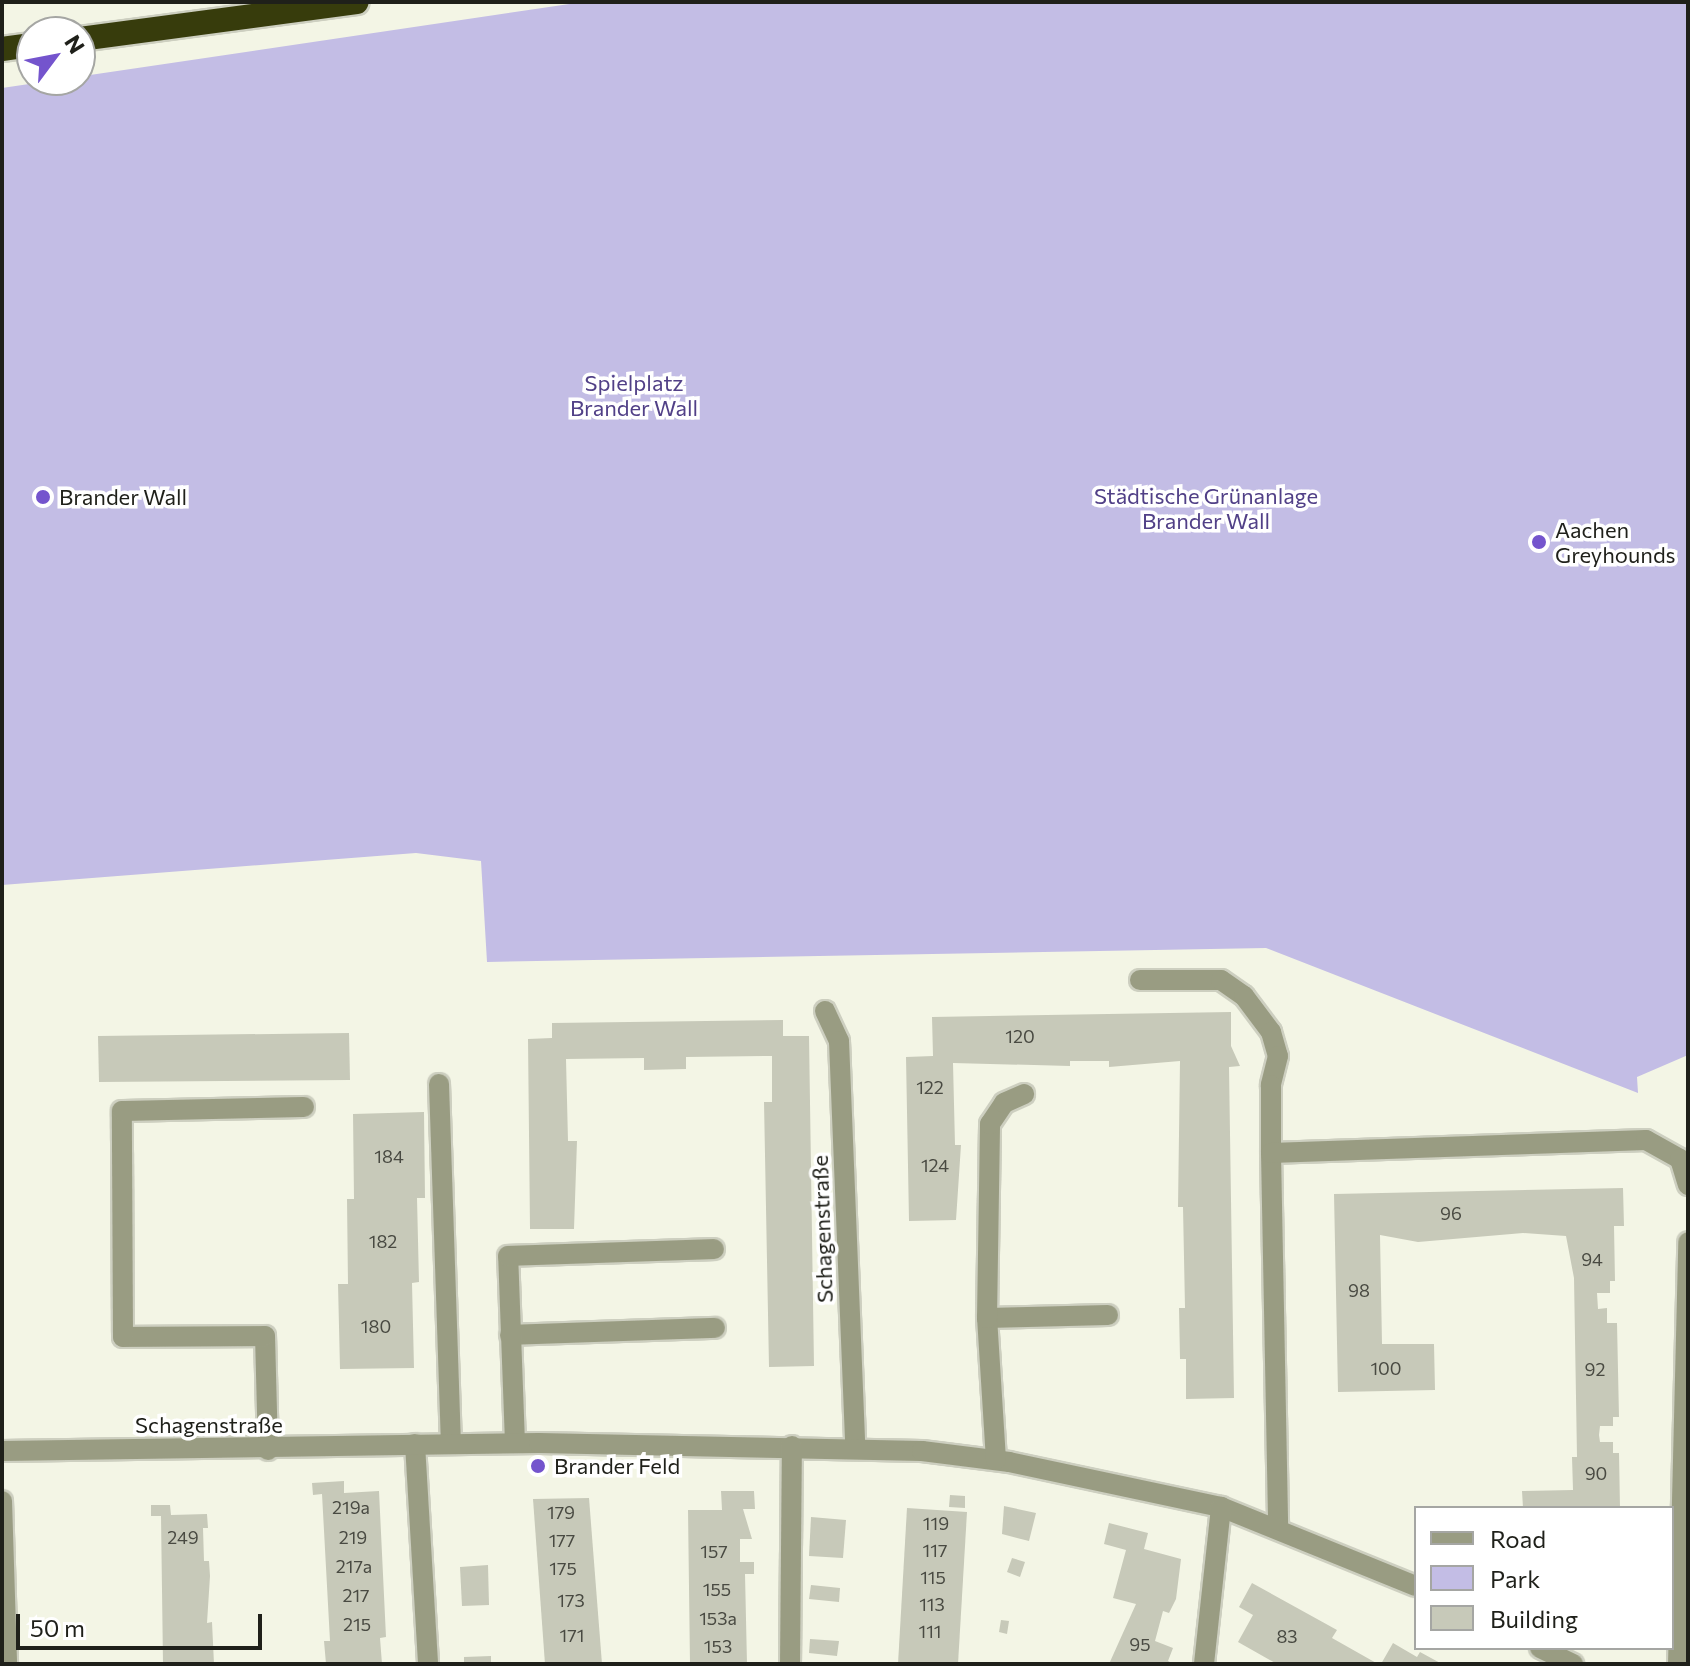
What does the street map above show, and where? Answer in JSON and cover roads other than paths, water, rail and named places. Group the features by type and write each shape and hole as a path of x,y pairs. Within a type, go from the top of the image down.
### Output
{"highway":[{"path":"96,37 357,2"}],"street":[{"path":"1140,980 1221,980 1244,996 1271,1032 1278,1056 1271,1085 1278,1526"},
{"name":"Schagenstraße","path":"825,1011 839,1041 855,1447"},
{"path":"439,1084 451,1443"},
{"path":"996,1460 987,1318 990,1124 1004,1103 1024,1094"},
{"path":"268,1450 265,1336 123,1337 122,1111 304,1107"},
{"path":"1271,1153 1646,1140 1680,1159 1688,1185"},
{"path":"1678,1664 1688,1242"},
{"path":"515,1443 508,1256 714,1249"},
{"path":"987,1318 1108,1315"},
{"path":"510,1335 715,1328"},
{"name":"Schagenstraße","path":"2,1451 268,1450 515,1443 855,1447 996,1460 1221,1507 1278,1526 1414,1585"},
{"path":"415,1444 428,1664"},
{"path":"790,1664 792,1446"},
{"path":"2,1501 7,1664"},
{"path":"1204,1664 1221,1507"},
{"path":"1544,1650 1573,1664"}],"place":[{"name":"Brander Wall","path":"43,497"},
{"name":"Aachen Greyhounds","path":"1539,542"},
{"name":"Brander Feld","path":"538,1466"}],"park label":[{"name":"Spielplatz Brander Wall","path":"634,394"},
{"name":"Städtische Grünanlage Brander Wall","path":"1206,508"}]}
